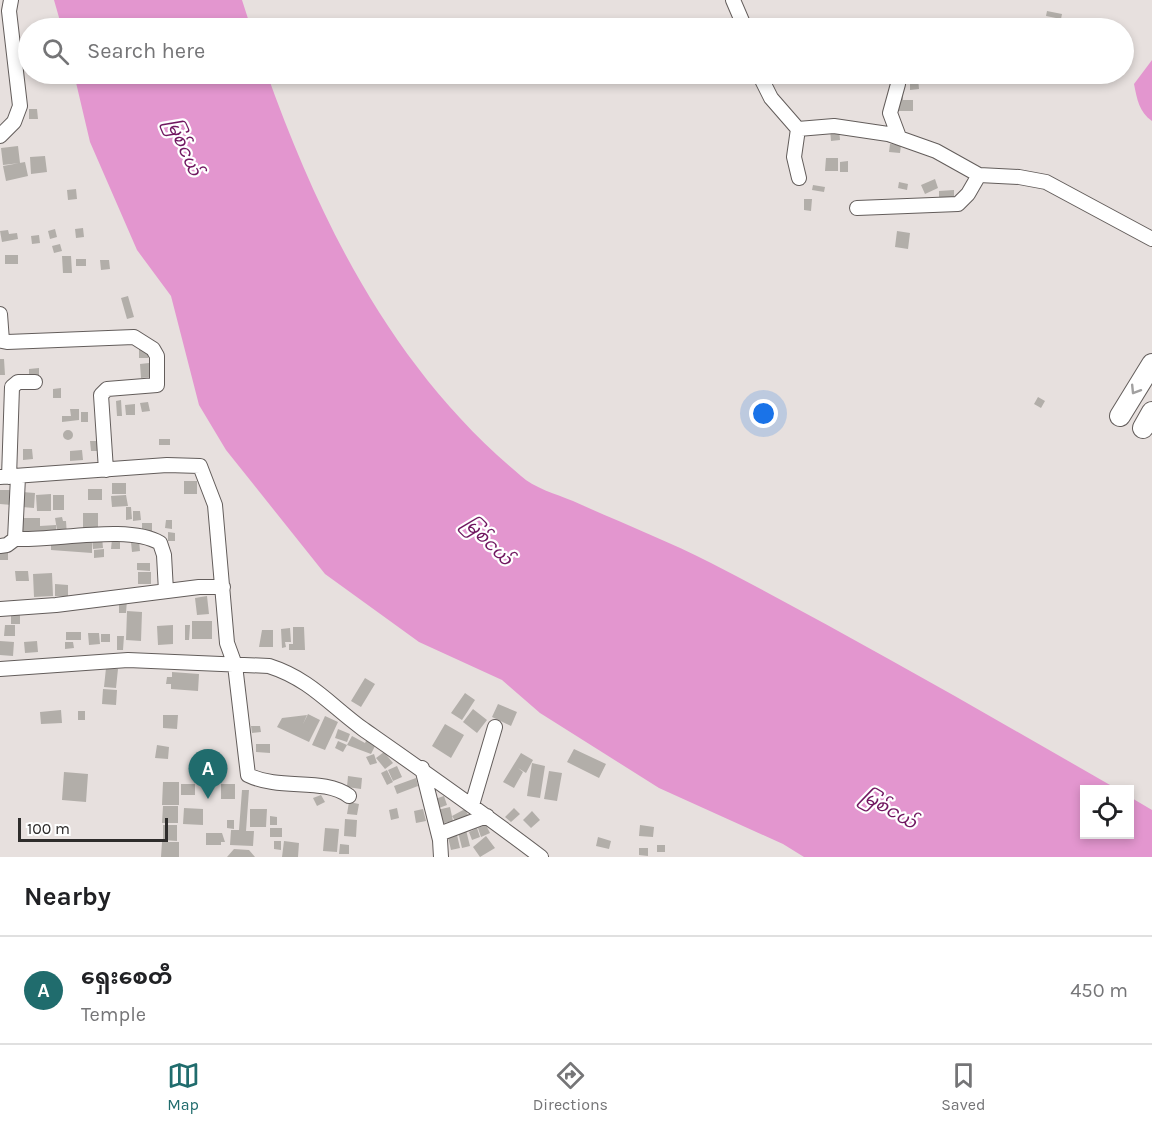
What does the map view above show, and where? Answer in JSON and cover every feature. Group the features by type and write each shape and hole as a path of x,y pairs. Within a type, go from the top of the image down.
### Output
{"highway":[{"path":"1120,416 1152,364"}],"street":[{"path":"733,0 741,18"},
{"path":"0,136 14,122 20,106 7,6"},
{"path":"764,84 771,98 798,129 794,157 800,178"},
{"path":"898,84 890,112 898,137"},
{"path":"798,129 834,126 898,137 944,155 979,175 1020,177 1046,182 1152,238"},
{"path":"857,208 958,204 969,194 979,175"},
{"path":"0,314 2,341 134,337 153,349 157,356 157,385 107,390 101,396 106,470"},
{"path":"15,539 9,477 12,387 18,382 35,382"},
{"path":"1120,416 1147,420"},
{"path":"9,477 188,464 200,466 215,505 227,643 235,665 244,766 248,775 259,781 291,786 325,785 339,789 348,796"},
{"path":"0,546 7,545 15,539 129,533 148,536 160,543 164,555 166,591"},
{"path":"0,609 223,587"},
{"path":"0,669 71,662 129,660 269,666 303,680 361,727 472,804 541,857"},
{"path":"472,804 495,727"},
{"path":"422,768 439,834 441,857"},
{"path":"439,834 487,816"}],"water":[{"path":"54,0 242,0 248,18 59,18"},
{"path":"1152,60 1152,121 1141,109 1134,84"},
{"name":"မြစ်ငယ်","path":"76,84 271,84 312,186 367,293 399,343 435,390 476,435 521,476 539,487 711,563 864,645 1110,785 1080,785 1080,839 1134,839 1134,799 1152,810 1152,857 804,857 783,844 659,788 540,713 502,680 419,642 325,574 226,450 199,405 171,296 137,250 90,142"}],"building":[{"path":"1047,11 1062,14 1061,18 1046,16"},
{"path":"910,84 919,84 919,89 910,90"},
{"path":"897,94 903,94 903,100 913,100 913,111 898,111"},
{"path":"29,109 37,109 38,119 29,119"},
{"path":"839,128 840,140 831,141 830,129"},
{"path":"890,144 901,145 900,153 889,152"},
{"path":"18,146 20,163 3,165 1,148"},
{"path":"45,156 47,172 31,174 30,157"},
{"path":"826,158 838,158 838,171 825,171"},
{"path":"848,161 848,172 840,172 840,162"},
{"path":"25,162 28,176 6,181 3,166"},
{"path":"935,179 938,188 925,194 921,185"},
{"path":"899,182 908,184 907,190 898,188"},
{"path":"813,185 825,187 824,192 812,190"},
{"path":"76,189 77,199 68,200 67,190"},
{"path":"954,190 954,197 939,198 939,191"},
{"path":"804,199 812,199 811,211 804,210"},
{"path":"83,228 84,237 76,238 75,229"},
{"path":"55,229 57,237 50,239 48,231"},
{"path":"8,230 9,234 17,233 18,239 2,242 0,231"},
{"path":"897,231 910,233 908,249 895,247"},
{"path":"39,235 40,243 32,244 31,236"},
{"path":"60,244 62,251 54,253 52,246"},
{"path":"5,255 18,255 18,264 5,264"},
{"path":"62,256 71,256 72,273 63,273"},
{"path":"76,259 86,259 86,266 76,266"},
{"path":"100,260 109,260 110,269 101,270"},
{"path":"128,296 134,317 127,319 121,298"},
{"path":"139,347 148,347 148,358 139,358"},
{"path":"0,359 4,359 5,375 0,375"},
{"path":"149,363 151,377 141,378 140,364"},
{"path":"39,368 39,376 29,376 29,369"},
{"path":"61,388 61,398 53,398 53,389"},
{"path":"1038,397 1045,401 1041,408 1034,404"},
{"path":"121,400 122,416 117,416 116,401"},
{"path":"148,402 150,411 142,412 140,403"},
{"path":"135,404 135,415 126,415 125,405"},
{"path":"70,409 79,409 79,420 62,422 62,416 71,416"},
{"path":"81,412 88,412 88,422 81,422"},
{"path":"68,430 73,435 68,440 63,435"},
{"path":"159,439 170,439 170,445 159,445"},
{"path":"90,441 100,441 100,451 91,451"},
{"path":"23,449 32,449 33,459 23,460"},
{"path":"82,450 83,460 70,461 70,451"},
{"path":"184,481 197,481 197,494 184,494"},
{"path":"112,483 126,483 126,494 112,494"},
{"path":"88,489 102,489 102,500 88,500"},
{"path":"0,490 13,490 12,505 0,504"},
{"path":"22,492 35,493 34,508 22,507"},
{"path":"51,494 51,511 37,511 36,495"},
{"path":"53,495 64,495 64,510 53,510"},
{"path":"126,495 128,506 112,507 111,496"},
{"path":"126,507 131,507 132,519 126,520"},
{"path":"133,511 140,511 141,520 133,521"},
{"path":"83,513 98,513 98,534 83,534"},
{"path":"62,517 63,521 66,521 67,536 58,536 55,518"},
{"path":"22,518 40,518 40,526 56,525 56,535 21,537"},
{"path":"166,520 172,520 172,529 165,528"},
{"path":"142,523 152,523 152,531 142,531"},
{"path":"168,532 175,533 175,541 168,541"},
{"path":"102,537 103,548 93,549 92,538"},
{"path":"112,539 120,539 120,549 111,549"},
{"path":"51,540 92,541 92,553 51,550"},
{"path":"139,541 140,551 132,552 131,542"},
{"path":"0,549 8,549 8,560 0,560"},
{"path":"104,549 104,557 94,558 94,550"},
{"path":"137,563 150,563 150,571 137,570"},
{"path":"15,571 28,571 29,581 16,581"},
{"path":"138,572 151,572 151,584 138,584"},
{"path":"52,573 53,596 34,597 33,574"},
{"path":"55,584 68,585 68,596 55,596"},
{"path":"207,596 209,614 197,615 195,598"},
{"path":"119,599 127,600 126,613 119,613"},
{"path":"127,611 142,612 141,641 126,640"},
{"path":"11,613 20,613 20,624 11,624"},
{"path":"192,621 212,621 212,639 192,639"},
{"path":"5,625 15,625 15,636 4,636"},
{"path":"173,625 173,644 158,645 157,626"},
{"path":"185,625 190,625 189,640 185,640"},
{"path":"293,627 304,627 305,650 289,650 289,644 293,644"},
{"path":"290,628 291,642 285,642 286,647 282,648 281,629"},
{"path":"262,630 273,630 273,647 259,647"},
{"path":"66,632 81,632 81,640 66,640"},
{"path":"88,633 99,633 100,644 89,645"},
{"path":"101,634 110,634 110,642 101,642"},
{"path":"117,636 124,636 123,650 117,650"},
{"path":"0,641 14,642 13,656 0,655"},
{"path":"37,641 38,652 25,653 24,642"},
{"path":"65,642 73,642 74,648 65,649"},
{"path":"106,668 118,669 116,688 104,687"},
{"path":"172,672 199,674 198,691 171,689 171,684 166,684 167,677 172,677"},
{"path":"365,678 375,684 361,707 351,701"},
{"path":"103,689 117,690 116,705 102,704"},
{"path":"465,693 475,700 462,720 451,713"},
{"path":"498,704 517,712 511,726 492,717"},
{"path":"473,709 487,720 477,733 463,722"},
{"path":"61,710 62,723 41,724 40,712"},
{"path":"78,711 85,711 85,720 78,720"},
{"path":"308,714 320,720 309,742 277,727 282,718 307,715 303,724"},
{"path":"163,715 178,715 177,729 163,728"},
{"path":"325,716 338,722 325,750 312,745"},
{"path":"445,724 464,735 451,758 432,746"},
{"path":"251,726 260,726 261,732 252,733"},
{"path":"338,729 350,734 347,742 335,738"},
{"path":"352,736 365,743 367,739 376,744 371,754 347,745"},
{"path":"338,741 347,745 343,752 335,748"},
{"path":"256,744 270,744 270,753 256,752"},
{"path":"157,745 169,747 168,759 155,758"},
{"path":"574,749 606,764 599,778 567,762"},
{"path":"384,752 393,763 385,769 376,758"},
{"path":"521,753 533,760 526,773 518,768 523,772 514,788 503,782"},
{"path":"374,754 377,763 370,765 366,757"},
{"path":"532,763 545,766 540,798 527,796"},
{"path":"397,766 402,777 393,781 388,770"},
{"path":"387,770 393,782 387,785 381,773"},
{"path":"549,771 562,773 557,801 544,799"},
{"path":"64,772 88,774 86,802 62,800"},
{"path":"348,776 362,778 361,789 347,787"},
{"path":"416,778 418,786 397,794 394,786"},
{"path":"163,782 179,782 179,805 162,805"},
{"path":"181,784 195,784 195,795 181,795"},
{"path":"221,784 235,784 235,799 221,799"},
{"path":"242,790 249,790 246,831 254,831 253,846 230,845 231,830 239,830"},
{"path":"321,795 325,802 317,806 313,798"},
{"path":"444,796 447,805 439,808 435,799"},
{"path":"349,802 359,804 357,815 347,814"},
{"path":"163,806 178,806 178,823 162,823"},
{"path":"450,807 453,821 440,824 437,810"},
{"path":"184,808 203,809 203,825 183,824"},
{"path":"397,808 399,818 391,820 389,810"},
{"path":"514,808 520,814 511,822 505,817"},
{"path":"250,809 267,809 266,827 250,827"},
{"path":"423,809 426,821 416,823 414,811"},
{"path":"465,809 469,817 457,824 452,816"},
{"path":"532,811 540,820 531,828 523,820"},
{"path":"270,816 277,817 277,825 270,825"},
{"path":"345,819 357,820 356,837 344,836"},
{"path":"227,820 234,820 234,829 227,828"},
{"path":"163,825 177,825 177,841 163,840"},
{"path":"486,825 490,833 481,837 478,828"},
{"path":"640,825 654,827 653,837 639,836"},
{"path":"270,828 282,828 282,837 270,837"},
{"path":"325,828 339,829 337,852 323,851"},
{"path":"477,828 480,837 472,840 469,832"},
{"path":"466,830 470,846 462,848 458,832"},
{"path":"206,833 222,833 225,842 221,842 221,845 206,845"},
{"path":"457,835 460,848 451,850 448,837"},
{"path":"486,836 495,848 480,857 473,847"},
{"path":"598,837 611,841 609,849 596,846"},
{"path":"274,841 281,841 281,850 274,849"},
{"path":"284,841 299,843 298,857 282,857"},
{"path":"162,842 179,842 179,857 161,857"},
{"path":"340,844 349,845 349,854 339,854"},
{"path":"657,845 665,845 665,852 657,852"},
{"path":"639,848 648,848 648,856 639,855"},
{"path":"234,849 249,850 255,857 227,857"}],"place":[{"name":"ရှေးစေတီ","path":"208,799"}]}
